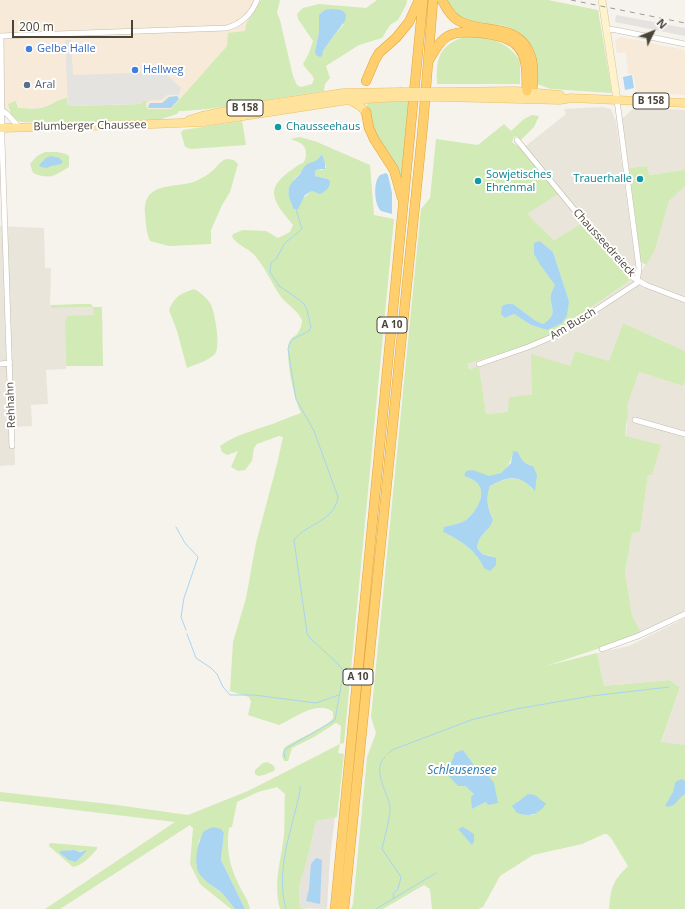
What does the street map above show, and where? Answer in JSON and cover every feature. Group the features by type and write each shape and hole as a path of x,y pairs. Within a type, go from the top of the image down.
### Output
{"highway":[{"path":"366,82 375,60 409,22 419,0"},
{"name":"A 10","path":"335,909 424,0"},
{"name":"A 10","path":"344,909 434,0"},
{"path":"442,0 446,8 459,21 473,27 506,32 519,38 531,57 533,66 529,96"},
{"path":"428,61 444,39 455,33 474,33 503,38 514,43 523,54 526,66 529,96"},
{"path":"366,112 374,139 394,170 404,206"}],"main road":[{"path":"602,0 617,100"},
{"path":"354,92 366,82"},
{"path":"366,82 366,112"},
{"name":"Blumberger Chaussee","path":"180,123 202,116 231,110 354,92 366,95 529,96"},
{"name":"Blumberger Chaussee","path":"2,128 152,125 204,122 348,100 366,95"},
{"name":"B 158","path":"529,96 560,95 571,98 685,103"},
{"path":"348,100 360,106 366,112"}],"street":[{"path":"0,36 226,28 240,23 255,6 258,0"},
{"path":"607,29 685,44"},
{"name":"Rehhahn","path":"0,36 12,446"},
{"name":"Chausseedreieck","path":"517,140 606,248 632,277 638,280 639,268 617,100"},
{"path":"3,111 20,128"},
{"path":"638,280 685,300"},
{"name":"Am Busch","path":"479,364 536,344 559,334 634,286 638,280"},
{"path":"0,364 10,363"},
{"path":"635,420 685,434"},
{"path":"602,649 638,636 685,614"}],"shaded area":[{"path":"0,0 261,0 246,24 245,31 227,46 171,109 148,109 146,103 148,101 68,106 67,99 39,108 18,108 17,102 8,104 10,110 0,109"},
{"path":"616,15 685,28 685,36 615,22"},
{"path":"621,37 685,50 685,95 637,92 633,74 628,74 626,52 617,53 615,40"},
{"path":"65,40 71,40 73,75 164,72 181,88 179,95 167,95 162,100 142,101 142,104 68,106"},
{"path":"602,107 611,109 616,122 636,268 642,270 655,250 669,201 685,186 685,351 623,323 609,361 575,351 570,366 533,396 509,397 509,412 486,414 479,367 470,370 467,364 546,339 629,281 628,277 581,224 554,240 531,218 528,212 522,149 566,114 564,109"},
{"path":"635,107 685,110 685,170 648,175 647,166 629,168 622,119"},
{"path":"0,226 44,228 45,268 51,268 50,306 52,308 93,307 94,315 65,323 66,369 46,370 48,404 31,405 32,426 14,427 15,465 0,466"},
{"path":"639,372 683,386 685,380 685,611 640,632 632,615 625,572 632,533 640,532 648,475 625,436 627,426 627,406"},
{"path":"685,618 685,745 661,743 680,687 669,680 604,686 597,653 629,646"},
{"path":"335,817 330,857 327,909 300,908 299,887 309,853 316,821"}],"green space":[{"path":"261,0 280,1 277,12 293,76 297,85 301,87 312,84 314,79 303,64 313,41 298,19 297,14 303,8 319,4 366,8 377,0 407,0 398,20 390,25 382,38 359,45 326,66 330,78 325,84 324,91 208,109 179,111 177,114 152,122 74,124 22,122 15,120 11,115 8,104 16,101 18,108 36,108 44,107 67,98 68,106 142,104 142,101 149,101 146,103 148,109 171,109 227,46 228,33 245,31 246,24","holes":["319,15 344,24 323,51 315,51 319,32"]},
{"path":"447,0 548,0 598,10 612,93 551,89 537,84 533,54 525,38 519,32 499,25 471,23 457,14"},
{"path":"466,36 496,41 514,53 520,60 520,84 437,84 437,66 441,53 450,44"},
{"path":"410,101 401,188 375,135 368,113 367,103"},
{"path":"532,115 539,116 534,127 521,140 517,136 514,137 512,142 522,149 558,194 528,213 531,218 554,240 581,224 628,277 629,281 546,339 467,364 470,370 479,366 486,414 508,412 509,397 532,395 531,354 570,366 575,351 609,361 623,323 685,351 685,380 683,386 639,372 627,406 628,410 625,436 661,445 652,475 648,475 640,532 632,533 625,572 632,615 641,633 546,666 597,653 604,686 669,680 680,687 661,742 685,745 685,909 609,909 613,885 628,866 611,838 607,834 604,834 582,844 533,855 500,876 483,907 478,909 432,909 430,889 424,885 383,909 351,909 353,904 367,757 376,733 371,717 421,209 430,198 436,139 478,145 504,124 511,131 524,119","holes":["540,241 553,252 569,301 547,330 531,325 514,314 505,318 513,304 536,321 543,324 551,317 553,310 551,294 556,285 541,266","513,452 524,462 533,466 534,490 529,485 518,479 508,479 490,486 488,503 493,520 489,528 480,539 477,548 482,554 491,556 484,568 477,556 467,546 443,532 445,527 466,520 479,504 481,493 478,484 472,479 464,476 473,470 488,476 498,475 508,465","463,750 474,765 486,773 486,802 472,809 474,794 465,786","528,795 536,795 534,815 526,815 517,802"]},
{"path":"242,121 246,145 191,149 185,147 181,133 183,130"},
{"path":"300,137 317,142 370,165 374,215 394,219 344,743 340,744 341,726 336,723 314,737 292,748 288,761 284,761 282,756 284,748 330,722 333,718 333,712 327,709 313,709 279,725 248,715 251,702 249,697 230,691 233,642 246,598 256,543 283,437 279,436 257,444 254,448 252,461 245,470 238,471 231,467 238,451 227,455 222,452 220,446 240,435 301,413 298,407 291,378 288,349 291,339 299,331 302,320 295,310 281,297 256,257 232,237 233,234 243,230 266,231 278,238 290,232 293,225 276,202 274,193 276,185 282,177 303,163 306,151 304,146 299,142 290,139","holes":["322,154 326,167 323,170 319,169 315,171 315,176 328,179 318,192 312,191 292,205 288,191 294,179 303,170 317,161"]},
{"path":"45,152 66,154 69,156 69,167 48,177 33,173 30,164 37,156"},
{"path":"226,159 234,160 238,164 230,192 222,205 211,230 211,244 169,246 150,241 145,213 146,202 149,195 155,190 196,181 209,174"},
{"path":"647,166 649,175 685,170 685,186 669,201 655,250 646,265 641,262 629,168"},
{"path":"194,289 205,297 212,307 217,329 217,350 212,356 187,368 177,331 169,310 178,296"},
{"path":"91,304 93,307 52,308 50,306 51,305"},
{"path":"93,307 102,307 103,366 66,366 65,323 68,316 94,315"},
{"path":"340,744 338,753 344,754 337,817 316,821 309,853 299,887 300,908 309,909 280,909 277,881 284,835 285,794 277,787 258,792 237,802 232,827 229,828 228,849 230,863 250,909 245,909 221,860 224,833 213,827 199,840 196,864 203,878 224,895 235,909 231,909 200,884 190,864 193,828 190,825 60,909 45,909 175,822 0,801 0,792 109,804 188,815 248,791"},
{"path":"267,762 273,765 275,768 274,771 258,776 255,774 255,770 263,763"},
{"path":"49,844 97,847 97,849 90,857 73,867 49,846","holes":["68,850 85,850 86,852 76,862"]}],"water":[{"path":"325,10 341,10 344,12 346,15 345,21 320,57 316,55 315,51 319,32 319,15"},
{"path":"632,75 634,88 625,90 623,77"},
{"path":"177,96 179,99 171,108 148,107 150,103 162,103 169,97"},
{"path":"322,154 325,169 315,171 315,176 328,179 330,182 328,188 320,194 312,191 305,195 298,209 294,209 289,194 292,183 305,166 316,161"},
{"path":"51,156 59,158 63,162 47,168 39,165 46,158"},
{"path":"386,173 388,175 392,193 392,214 381,211 377,203 375,193 378,178 380,175"},
{"path":"540,241 553,252 569,301 567,315 562,323 547,330 531,325 514,314 505,318 501,314 502,306 513,304 536,321 543,324 551,317 553,310 551,294 555,285 534,254 534,243"},
{"path":"513,451 518,452 523,461 533,466 537,475 535,491 529,485 519,479 514,478 503,480 490,486 488,504 493,520 489,528 480,539 477,548 482,554 496,558 496,565 490,571 484,568 477,556 467,546 443,532 444,527 466,520 479,504 481,498 480,488 475,481 464,476 466,471 473,470 489,476 501,473 511,463"},
{"name":"Schleusensee","path":"463,750 474,765 486,773 494,783 498,803 488,805 486,802 472,809 471,797 474,794 465,786 458,786 447,774 455,753"},
{"path":"682,779 685,781 685,794 674,805 669,807 665,806 673,792 675,783"},
{"path":"528,794 535,795 546,804 537,813 526,815 517,813 512,806"},
{"path":"213,827 221,829 224,833 221,860 245,909 235,909 223,894 204,879 197,868 196,857 200,841 204,831"},
{"path":"463,827 474,834 474,841 472,845 458,829"},
{"path":"74,850 80,852 86,850 86,852 76,862 69,860 60,853 60,851"},
{"path":"316,858 322,860 320,904 306,901 309,889 311,864"}],"waterway":[{"path":"285,758 284,752 287,748 335,720 343,675 342,669 339,665 309,637 307,633 294,540 299,534 326,517 331,512 338,497 314,431 296,399 288,349 293,339 310,330 311,327 307,310 304,304 279,286 270,272 271,263 276,259 285,243 302,229 296,209"},
{"path":"176,527 185,543 198,557 184,598 181,617 186,630"},
{"path":"187,634 196,658 217,674 223,687 230,695 254,695 316,703 339,695"},
{"path":"388,754 392,750 471,720 516,709 591,696 669,687"},
{"path":"385,757 381,762 380,775 389,801 390,810 382,849 401,877 398,889 393,894 394,899"},
{"path":"286,909 283,894 283,864 300,786"},
{"path":"376,909 436,873"}],"railway":[{"path":"571,0 685,23"}],"place":[{"name":"Gelbe Halle","path":"29,49"},
{"name":"Hellweg","path":"135,70"},
{"name":"Aral","path":"27,85"},
{"name":"Chausseehaus","path":"278,127"},
{"name":"Trauerhalle","path":"640,179"},
{"name":"Sowjetisches Ehrenmal","path":"478,181"}]}
